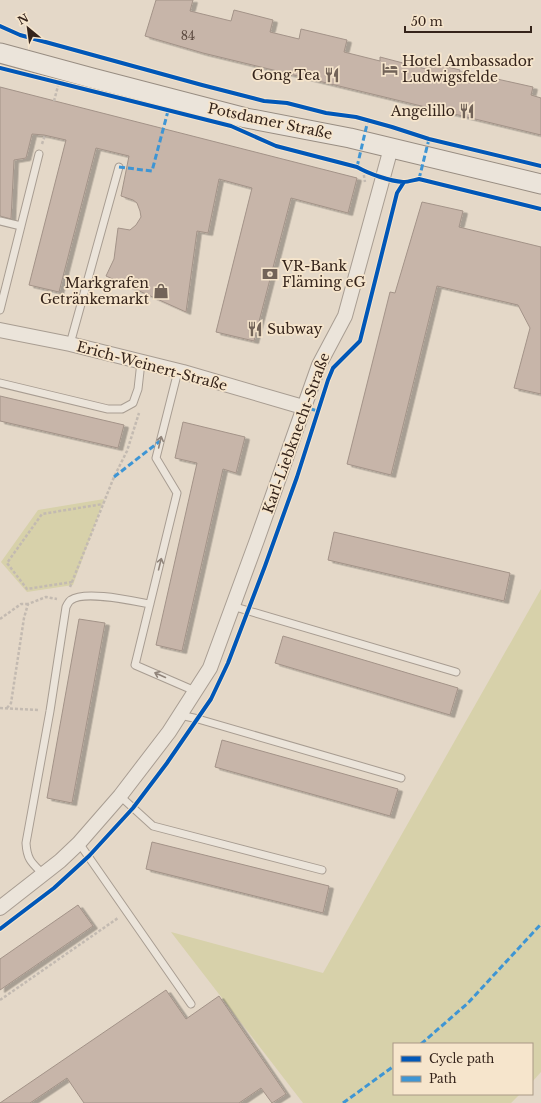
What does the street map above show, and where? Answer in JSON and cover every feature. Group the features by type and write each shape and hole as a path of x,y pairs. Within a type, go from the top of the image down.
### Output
{"main road":[{"name":"Potsdamer Straße","path":"0,53 246,118 347,137 541,184"}],"street":[{"name":"Karl-Liebknecht-Straße","path":"0,908 60,861 79,843 120,796 169,732 210,668 319,365 345,316 391,148"},
{"name":"Erich-Weinert-Straße","path":"0,330 70,344 178,371 304,407"}],"lane":[{"path":"0,310 39,154"},
{"path":"70,344 119,167"},
{"path":"0,221 21,226"},
{"path":"0,383 108,409 122,409 133,402 138,389 141,362"},
{"path":"178,371 156,458 177,493 136,665 195,691"},
{"path":"43,874 31,861 27,854 26,843 68,600 85,595 150,604"},
{"path":"232,606 456,672"},
{"path":"180,715 401,778"},
{"path":"120,796 153,826 322,870"},
{"path":"79,843 191,1004"}],"path":[{"path":"54,101 59,83"},
{"path":"0,619 21,604 28,604 46,597 68,600 72,582 114,477 127,451 139,413"},
{"path":"72,582 27,589 7,563 42,514 103,504"},
{"path":"7,708 11,703 24,618 28,604"},
{"path":"0,708 50,710"},
{"path":"0,1000 127,912"}],"shaded area":[{"path":"104,499 73,585 27,592 1,562 38,510"},
{"path":"541,589 541,1072 533,1081 533,1043 393,1043 393,1095 519,1095 511,1103 303,1103 171,932 323,973"}],"building":[{"path":"156,0 193,0 190,11 231,21 234,10 273,20 270,32 299,39 301,29 347,40 344,52 380,61 380,57 426,69 427,62 460,70 459,77 487,83 488,77 533,87 531,95 541,98 541,135 203,53 145,36"},
{"path":"0,87 357,178 348,213 291,198 254,341 216,332 252,188 219,179 208,233 197,231 186,312 106,276 114,259 118,228 130,230 136,225 141,217 137,203 121,196 129,156 96,148 59,292 29,285 66,140 32,134 26,158 14,160 11,219 0,216"},
{"path":"422,202 463,211 459,227 541,247 541,394 514,388 530,328 518,305 437,286 391,475 347,464 390,292 395,293"},
{"path":"0,396 124,425 118,448 0,421"},
{"path":"183,422 245,437 236,473 223,469 182,651 156,645 197,463 175,458"},
{"path":"334,532 510,573 504,601 328,560"},
{"path":"79,619 105,623 72,803 47,798"},
{"path":"283,636 458,688 450,715 275,663"},
{"path":"222,740 398,789 390,816 215,767"},
{"path":"152,842 329,886 323,913 146,869"},
{"path":"78,905 93,926 0,990 0,959"},
{"path":"166,990 186,1019 219,996 286,1094 272,1103 261,1088 239,1103 84,1103 67,1078 30,1103 0,1103"}],"marked path":[{"path":"119,167 152,171 168,111"},
{"path":"357,167 368,120"},
{"path":"419,179 429,139"},
{"path":"303,407 318,411"},
{"path":"114,477 160,441"},
{"path":"422,1043 468,1003 541,924"},
{"path":"343,1103 393,1067"}],"cycle path":[{"path":"0,26 20,35 202,85 264,101 287,103 326,113 356,117 429,139 541,166"},
{"path":"0,68 231,126 276,146 357,167 386,179 403,182 419,179 541,209"},
{"path":"0,929 54,888 89,856 133,808 167,763 211,699 228,663 265,566 297,477 328,380 333,368 360,341 397,193 404,182"}],"place":[{"name":"Hotel Ambassador Ludwigsfelde","path":"390,69"},
{"name":"Gong Tea","path":"332,75"},
{"name":"Angelillo","path":"467,111"},
{"name":"VR-Bank Fläming eG","path":"270,274"},
{"name":"Markgrafen Getränkemarkt","path":"161,291"},
{"name":"Subway","path":"255,329"}]}
